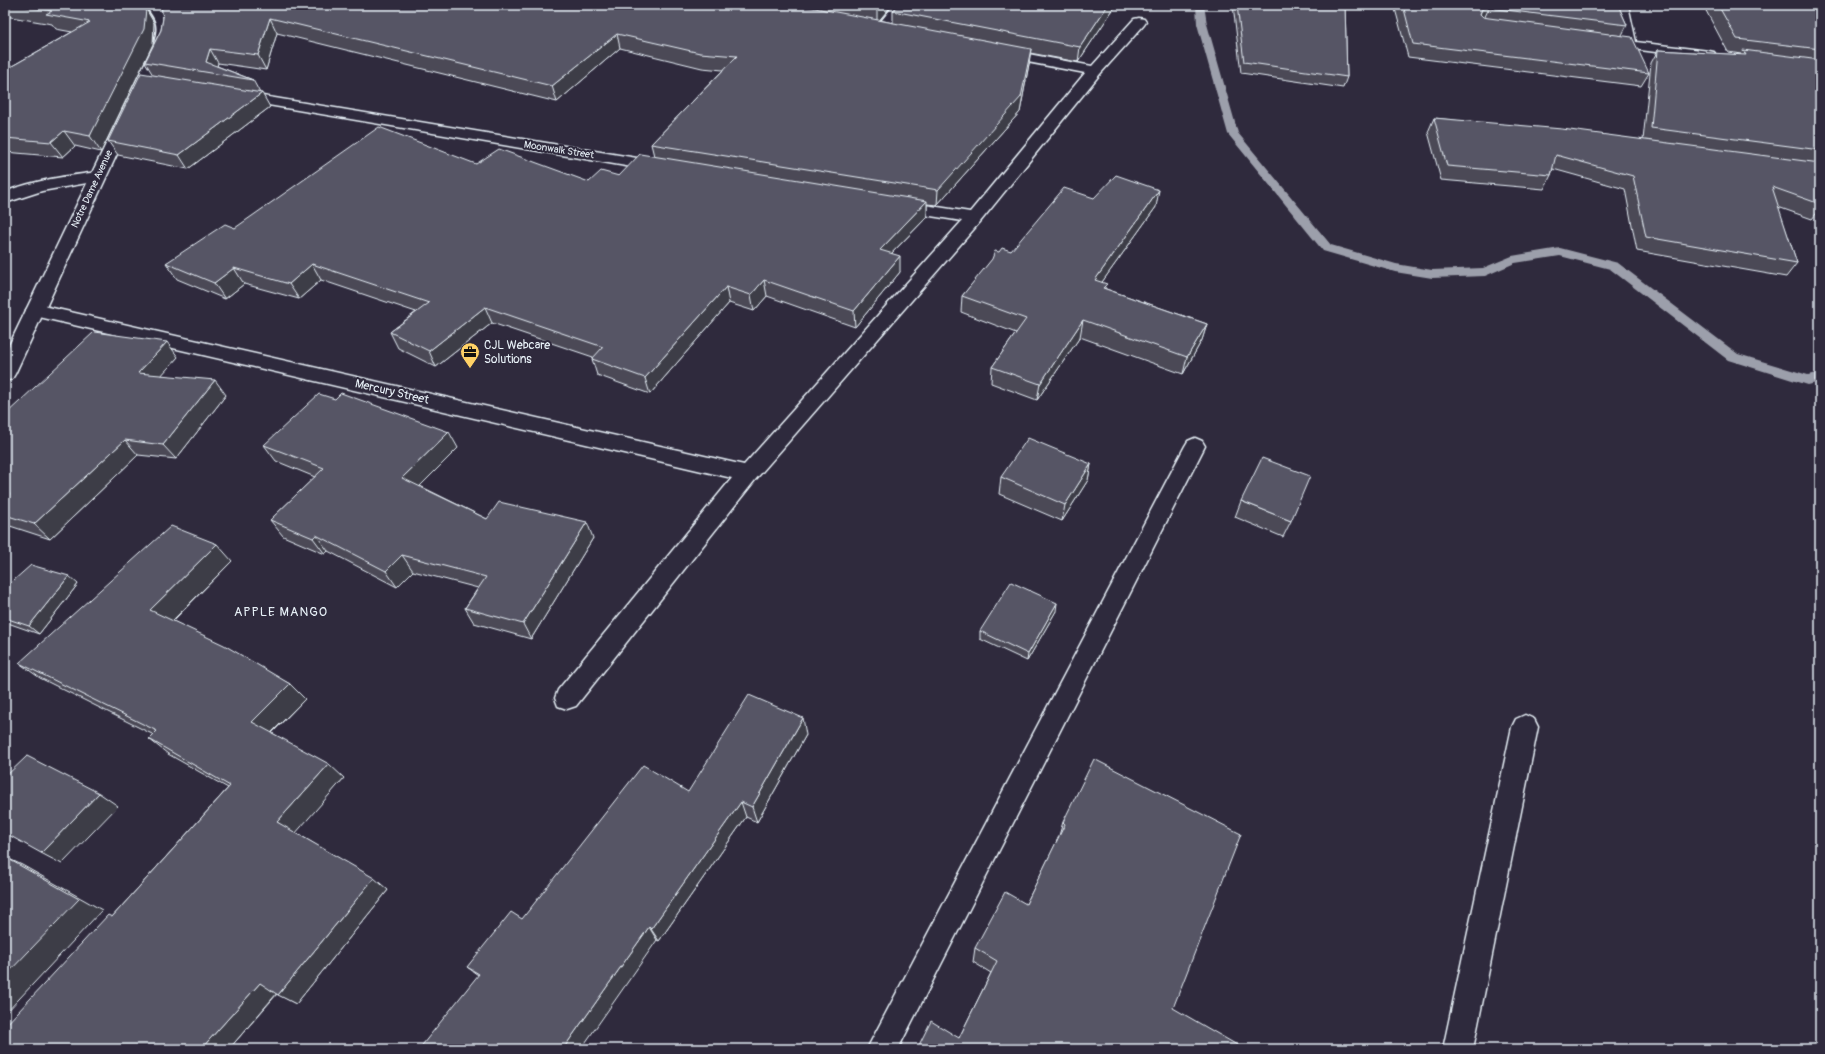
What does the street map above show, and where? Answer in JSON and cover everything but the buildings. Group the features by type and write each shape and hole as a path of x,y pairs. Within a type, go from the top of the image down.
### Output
{"street":[{"name":"Notre Dame Avenue","path":"5,374 98,178 152,82 165,26 161,13 152,5"},
{"path":"881,30 902,5"},
{"path":"1621,5 1630,45"},
{"path":"567,698 748,474 974,218 1095,71 1139,22"},
{"path":"866,27 896,33"},
{"path":"1614,43 1725,57"},
{"path":"988,50 1095,71"},
{"name":"Moonwalk Street","path":"222,94 677,169"},
{"path":"5,198 26,189 46,184 98,178"},
{"path":"888,204 974,218"},
{"name":"Mercury Street","path":"35,310 748,474"},
{"path":"882,1049 1195,446"},
{"path":"1458,1049 1525,727"}],"waterway":[{"path":"1200,5 1202,24 1233,134 1327,248 1395,268 1432,274 1485,272 1512,260 1560,252 1614,266 1733,357 1808,380 1820,377"}],"place":[{"name":"CJL Webcare Solutions","path":"470,369"}],"district":[{"name":"APPLE MANGO","path":"281,612"}]}
